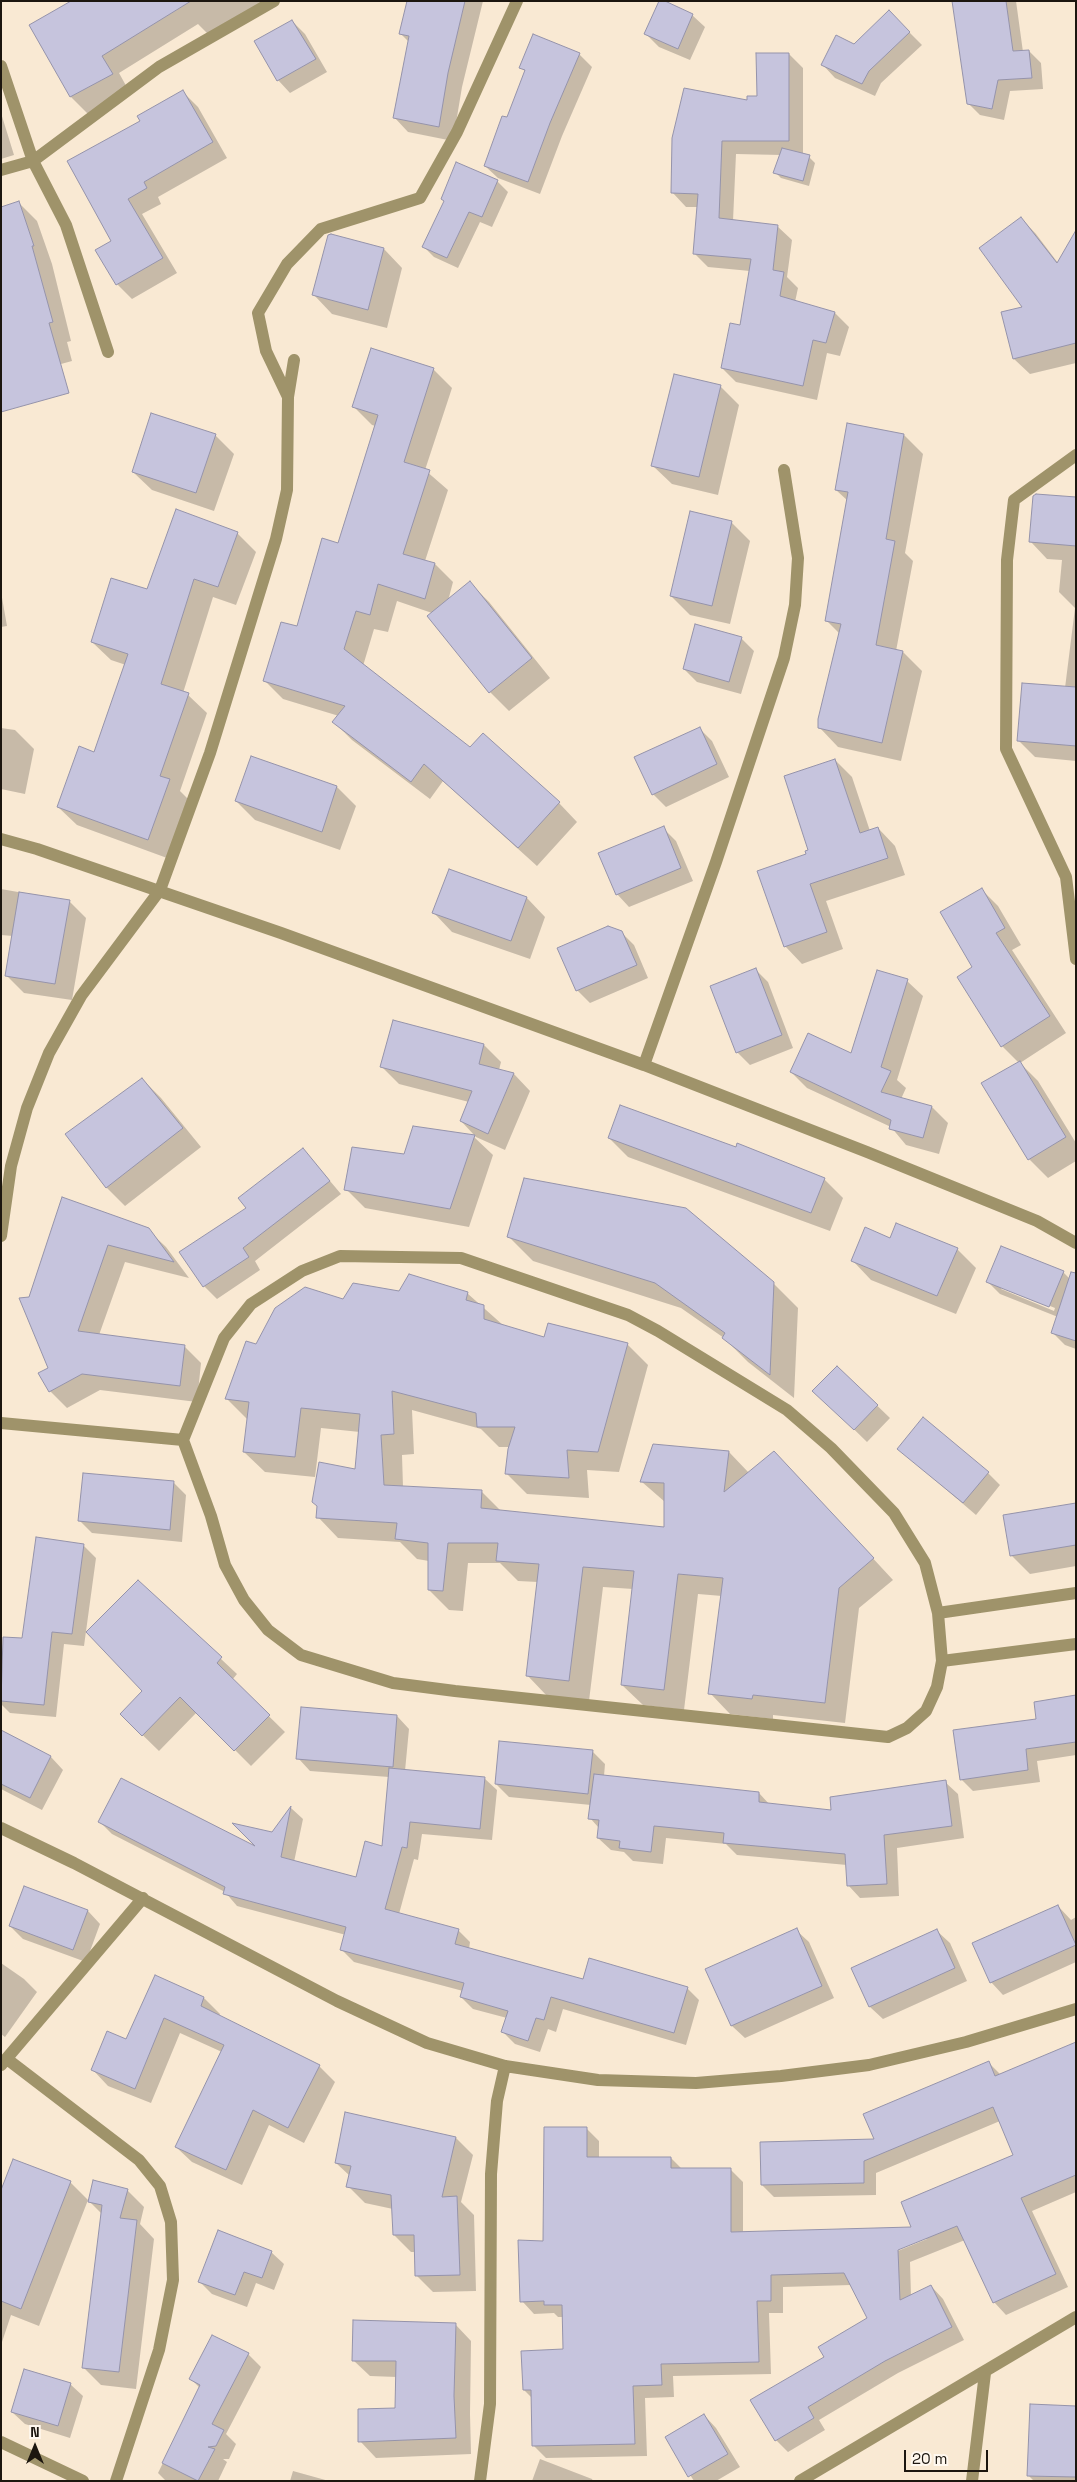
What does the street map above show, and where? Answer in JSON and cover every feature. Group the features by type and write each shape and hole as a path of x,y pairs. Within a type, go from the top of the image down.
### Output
{"street":[{"path":"1,170 33,160 159,67 274,1"},
{"path":"288,397 266,350 258,313 287,264 321,229 420,198 457,132 517,1"},
{"path":"1,66 33,160 66,225 108,352"},
{"path":"1,1236 11,1166 27,1108 49,1053 81,996 160,890 210,753 276,539 287,490 288,397 294,360"},
{"path":"1076,455 1014,500 1008,560 1006,729 1006,749 1066,876 1076,959"},
{"path":"644,1065 716,862 784,658 795,604 798,558 784,470"},
{"path":"1,839 38,849 160,890 644,1065 1037,1221 1076,1243"},
{"path":"340,1256 461,1258 628,1316 658,1331 787,1410 831,1448 894,1513 925,1563 938,1612 942,1661 938,1687 926,1711 907,1728 888,1737 394,1683 301,1655 268,1630 244,1600 226,1565 212,1516 183,1440 224,1338 251,1304 282,1282 302,1271 340,1256"},
{"path":"1,1423 183,1440"},
{"path":"938,1612 1076,1593"},
{"path":"942,1661 1076,1644"},
{"path":"1,1828 143,1898 337,2001 427,2043 506,2066 598,2080 696,2083 781,2076 869,2065 966,2042 1076,2009"},
{"path":"116,2481 161,2342 173,2280 171,2222 160,2186 139,2160 4,2062 143,1898"},
{"path":"480,2481 490,2404 492,2174 497,2101 506,2066"},
{"path":"800,2481 985,2373 1076,2317"},
{"path":"972,2481 985,2373"},
{"path":"1,2442 83,2481"}],"building":[{"path":"71,1 191,1 102,56 113,74 70,97 29,25"},
{"path":"407,1 465,1 448,73 439,127 393,118 409,36 399,34"},
{"path":"659,1 665,1 693,14 678,49 644,34"},
{"path":"952,1 1006,1 1013,51 1029,50 1032,78 998,80 992,109 967,104"},
{"path":"889,10 910,32 869,71 862,84 821,65 836,35 854,44"},
{"path":"292,20 316,59 277,81 254,41"},
{"path":"533,34 580,53 550,123 528,182 484,166 502,116 507,117 525,70 519,68"},
{"path":"756,53 789,53 789,141 722,141 719,218 778,225 773,270 784,272 780,296 835,312 826,343 813,340 803,386 721,368 730,323 740,325 751,259 693,254 698,194 671,193 672,138 684,88 747,100 747,96 757,96"},
{"path":"183,90 213,142 144,182 147,188 128,199 163,258 116,285 95,250 111,241 67,161 140,121 137,116"},
{"path":"782,148 810,155 803,181 773,173"},
{"path":"456,162 498,180 482,217 469,212 447,258 422,247 444,201 441,199"},
{"path":"19,201 34,246 32,246 53,322 49,323 69,393 1,412 1,207"},
{"path":"1021,217 1057,263 1076,230 1076,343 1013,359 1001,312 1022,307 979,248"},
{"path":"331,234 384,248 368,310 312,295 328,235"},
{"path":"371,348 434,368 404,462 430,470 403,554 435,563 425,599 378,584 370,615 356,611 344,649 470,747 483,733 560,802 518,848 424,764 411,782 332,722 345,706 263,681 281,622 297,626 322,538 338,543 378,415 352,407"},
{"path":"674,374 721,385 699,477 651,466"},
{"path":"151,413 216,434 196,493 132,472"},
{"path":"847,423 904,434 886,539 895,541 876,645 903,651 882,743 818,728 818,719 841,624 825,621 848,492 835,490"},
{"path":"1036,494 1076,497 1076,546 1029,542 1033,496"},
{"path":"176,509 238,532 218,587 194,579 161,684 189,693 160,776 170,779 148,840 57,807 79,746 94,752 128,654 91,642 111,578 147,589"},
{"path":"690,511 732,521 712,606 670,596"},
{"path":"470,581 532,658 489,693 427,616"},
{"path":"695,624 742,637 729,682 683,669"},
{"path":"1022,683 1076,687 1076,746 1017,741"},
{"path":"700,727 717,764 652,795 634,757"},
{"path":"251,756 337,786 322,832 235,801"},
{"path":"835,759 860,833 878,827 888,858 810,884 827,932 784,947 757,871 806,854 805,851 808,850 784,776"},
{"path":"664,826 681,868 616,895 598,853"},
{"path":"449,869 527,897 511,941 432,913"},
{"path":"982,888 1005,928 996,933 1050,1016 1001,1047 957,977 972,967 940,912"},
{"path":"19,892 70,900 55,984 5,976"},
{"path":"608,926 622,931 637,965 576,991 557,948"},
{"path":"756,968 782,1035 736,1053 710,986"},
{"path":"877,970 908,979 881,1067 891,1071 881,1092 932,1106 923,1138 889,1129 891,1120 790,1072 808,1033 851,1053"},
{"path":"393,1020 484,1044 479,1064 514,1073 488,1134 460,1121 472,1091 380,1067"},
{"path":"1020,1061 1066,1137 1028,1160 981,1083"},
{"path":"142,1078 183,1128 106,1188 65,1134"},
{"path":"620,1105 736,1147 737,1143 825,1178 811,1213 608,1138"},
{"path":"413,1126 475,1135 450,1209 344,1190 352,1147 404,1154"},
{"path":"303,1148 330,1181 243,1248 249,1257 203,1287 179,1252 246,1208 238,1198"},
{"path":"524,1178 686,1208 774,1282 770,1375 722,1338 725,1333 655,1283 507,1237"},
{"path":"62,1197 149,1228 174,1262 108,1245 78,1331 185,1345 180,1386 82,1374 49,1392 38,1373 48,1368 19,1298 29,1297"},
{"path":"896,1223 958,1248 937,1296 851,1261 865,1227 890,1238"},
{"path":"1001,1246 1064,1271 1049,1307 986,1282"},
{"path":"1071,1272 1076,1273 1076,1341 1051,1333"},
{"path":"409,1274 468,1292 466,1300 484,1305 484,1319 544,1337 548,1323 628,1343 598,1452 567,1450 569,1478 505,1474 508,1449 515,1427 477,1427 476,1413 392,1391 394,1434 381,1435 384,1485 482,1490 481,1508 664,1527 664,1483 640,1482 653,1444 729,1451 724,1492 774,1451 874,1558 839,1588 825,1703 753,1695 752,1699 708,1694 723,1578 678,1574 664,1690 621,1685 634,1571 583,1567 569,1681 526,1676 539,1564 496,1561 498,1543 448,1543 443,1591 428,1590 428,1543 395,1539 397,1523 316,1518 317,1506 312,1502 319,1462 355,1469 360,1414 301,1408 295,1457 243,1452 249,1402 225,1399 246,1341 256,1344 275,1308 305,1287 343,1299 353,1283 399,1291"},
{"path":"837,1366 878,1405 854,1430 812,1391"},
{"path":"923,1417 989,1472 963,1503 897,1449"},
{"path":"83,1473 174,1481 170,1530 78,1521"},
{"path":"1076,1503 1076,1545 1010,1556 1003,1515"},
{"path":"36,1537 84,1544 72,1634 52,1632 44,1705 1,1701 3,1637 22,1638"},
{"path":"138,1580 222,1657 217,1663 270,1715 234,1751 180,1697 142,1736 120,1714 142,1691 86,1632"},
{"path":"1076,1695 1076,1742 1026,1749 1028,1770 960,1780 953,1730 1036,1719 1034,1702"},
{"path":"301,1707 397,1715 393,1767 296,1759"},
{"path":"1,1730 51,1756 30,1798 1,1784"},
{"path":"499,1741 593,1750 588,1794 495,1784"},
{"path":"389,1768 485,1777 480,1829 410,1822 407,1848 402,1847 385,1909 459,1929 455,1944 583,1979 589,1958 688,1987 674,2033 551,1997 544,2020 536,2018 528,2041 501,2032 508,2011 460,1997 464,1983 340,1950 346,1927 223,1894 225,1887 98,1822 121,1778 255,1846 232,1823 272,1832 291,1806 281,1857 356,1877 365,1841 382,1846"},
{"path":"594,1774 759,1792 759,1802 831,1810 830,1797 946,1780 952,1826 884,1835 887,1884 847,1886 845,1854 723,1843 724,1833 654,1826 651,1852 619,1848 620,1841 597,1838 599,1820 588,1819"},
{"path":"24,1886 88,1910 73,1950 9,1926"},
{"path":"1058,1905 1076,1945 990,1983 972,1943"},
{"path":"797,1928 822,1986 731,2026 705,1969"},
{"path":"937,1929 955,1968 869,2007 851,1968"},
{"path":"155,1975 204,1997 201,2006 320,2065 288,2128 253,2110 226,2170 175,2147 224,2045 164,2018 135,2089 91,2070 107,2031 126,2039"},
{"path":"1076,2042 1076,2175 1021,2198 1056,2274 993,2303 957,2226 898,2250 900,2300 931,2285 952,2327 885,2361 808,2407 814,2418 775,2441 750,2400 824,2357 818,2347 867,2318 844,2273 771,2275 771,2301 757,2301 759,2362 661,2364 662,2385 633,2386 635,2444 532,2446 531,2390 523,2390 521,2351 563,2349 562,2305 544,2305 544,2301 520,2302 518,2240 543,2241 544,2127 587,2127 587,2157 671,2157 671,2168 731,2168 731,2232 911,2227 901,2202 1013,2155 993,2107 864,2161 864,2183 761,2185 760,2142 874,2139 863,2114 989,2061 995,2076"},
{"path":"345,2112 456,2137 442,2197 457,2196 460,2275 415,2276 414,2235 393,2235 391,2195 346,2187 351,2166 335,2163"},
{"path":"13,2159 71,2181 21,2309 1,2301 1,2190"},
{"path":"93,2180 128,2189 120,2218 137,2220 119,2372 82,2368 102,2205 88,2202"},
{"path":"218,2230 272,2251 262,2278 244,2272 235,2295 198,2282"},
{"path":"353,2320 456,2323 454,2396 456,2438 358,2442 358,2409 395,2408 396,2361 352,2361"},
{"path":"212,2335 249,2353 212,2424 224,2430 216,2446 208,2447 215,2449 198,2481 162,2463 200,2385 189,2379"},
{"path":"24,2369 71,2383 58,2426 11,2412"},
{"path":"1030,2404 1076,2406 1076,2477 1027,2476"},
{"path":"704,2414 728,2454 688,2477 665,2437"}]}
